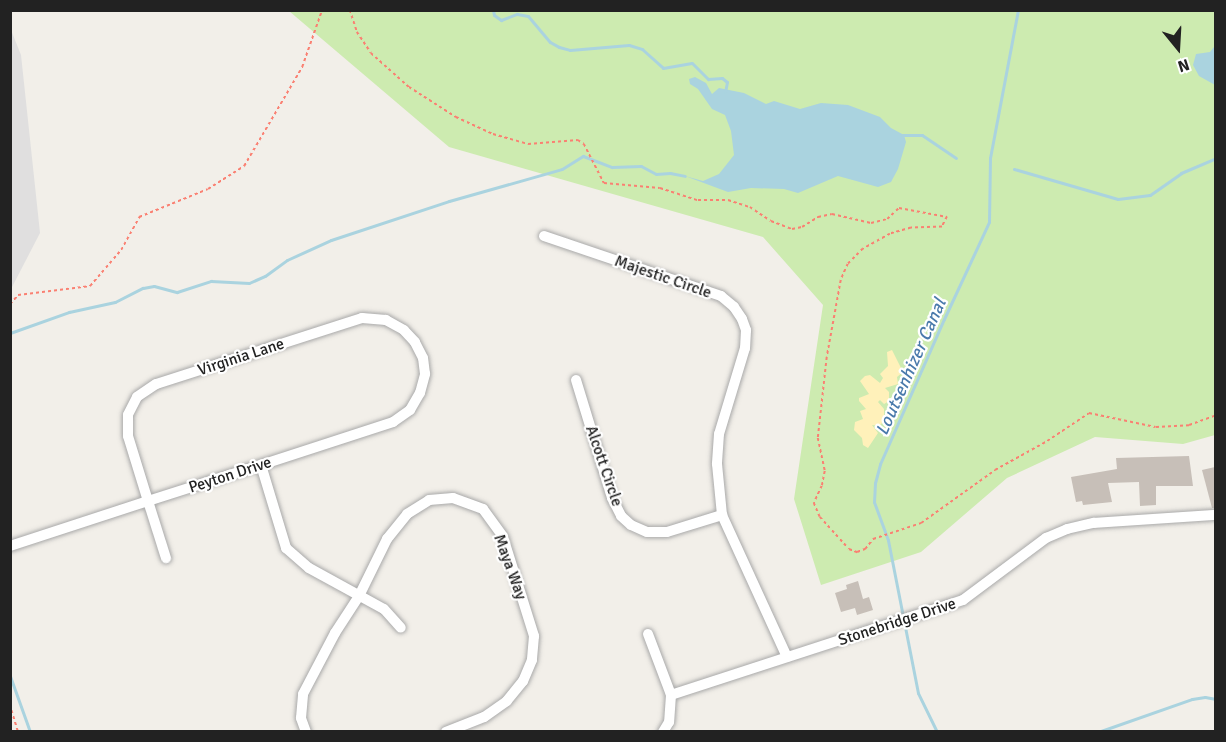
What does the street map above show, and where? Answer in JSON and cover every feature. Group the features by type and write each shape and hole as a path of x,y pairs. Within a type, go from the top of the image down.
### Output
{"street":[{"name":"Majestic Circle","path":"544,236 721,296 734,307 742,319 747,330 745,348 719,434 717,464 722,515 787,657"},
{"name":"Virginia Lane","path":"166,558 128,436 128,415 137,397 156,384 363,318 386,320 404,330 416,342 423,358 425,374"},
{"name":"Peyton Drive","path":"10,546 393,422 410,411 420,393 425,374"},
{"name":"Alcott Circle","path":"576,380 612,498 621,516 631,525 647,532 667,532 722,515"},
{"path":"261,465 286,548 309,568 384,609 401,628"},
{"name":"Maya Way","path":"306,732 301,717 303,694 335,633 360,596 387,539 407,514 429,500 453,498 483,509 503,537 534,636 532,660 523,681 507,701 484,717 447,732"},
{"name":"Stonebridge Drive","path":"671,695 963,600 1046,538 1066,529 1094,523 1215,515"},
{"path":"648,634 671,695 669,722 663,732"}],"path":[{"path":"10,304 18,295 90,286 121,250 139,217 208,189 244,166 302,67 322,10"},
{"path":"350,10 357,32 371,53 409,87 456,117 493,134 528,144 578,140 584,144 604,183 660,188 698,200 728,200 750,207 771,221 792,229 818,217 832,214 871,223 887,219 899,208 947,217 942,227 901,231 862,249 848,264 841,280 827,357 818,438 825,471 822,486 814,502 819,517 849,549 857,552 879,536 921,523 995,470 1089,414 1096,413 1156,427 1189,425 1215,415"},
{"path":"10,705 18,732"}],"shaded area":[{"path":"11,30 21,55 40,233 11,289"}],"green space":[{"path":"289,11 1215,11 1215,435 1183,444 1095,437 1007,478 921,552 821,585 794,499 823,305 763,237 449,147"}],"sand":[{"path":"892,350 903,372 897,377 898,384 885,388 889,392 889,401 884,404 880,400 878,402 884,409 884,421 879,426 872,425 878,433 868,448 863,445 862,438 854,430 855,422 863,419 860,411 866,409 859,398 869,394 860,381 870,375 880,383 883,378 880,374 888,366 887,352"}],"water":[{"path":"1215,32 1215,85 1199,76 1193,65 1196,54 1210,52 1214,47"},
{"path":"695,77 706,83 712,94 719,88 744,93 766,104 774,101 800,109 821,103 848,105 880,117 891,128 904,135 906,142 898,169 891,182 878,187 838,176 798,193 784,189 751,188 728,192 685,176 703,181 719,174 734,155 731,131 725,115 712,109 698,89 690,84 689,79"}],"building":[{"path":"1189,456 1193,486 1156,486 1156,505 1140,506 1139,482 1108,483 1112,502 1083,505 1082,501 1076,502 1071,477 1117,469 1116,458"},
{"path":"1215,467 1215,508 1212,508 1202,470"},
{"path":"858,581 863,599 869,597 873,610 857,615 855,608 841,612 835,593 847,589 846,585"}],"waterway":[{"path":"493,10 494,15 501,20 517,14 528,16 550,42 570,50 629,45 642,49 663,68 692,63 708,79 722,78 727,82 725,92"},
{"name":"Loutsenhizer Canal","path":"937,732 918,693 888,540 874,502 875,483 880,464 989,222 990,158 1018,10"},
{"path":"902,135 922,135 956,158"},
{"path":"10,333 69,312 115,302 143,288 154,286 177,292 211,281 249,283 265,276 287,260 331,240 449,201 562,169 583,156 612,167 641,166 656,174 670,173 685,176"},
{"path":"1014,169 1118,199 1150,195 1181,173 1216,158"},
{"path":"10,676 30,732"},
{"path":"1098,732 1192,699 1205,697 1216,699"}]}
